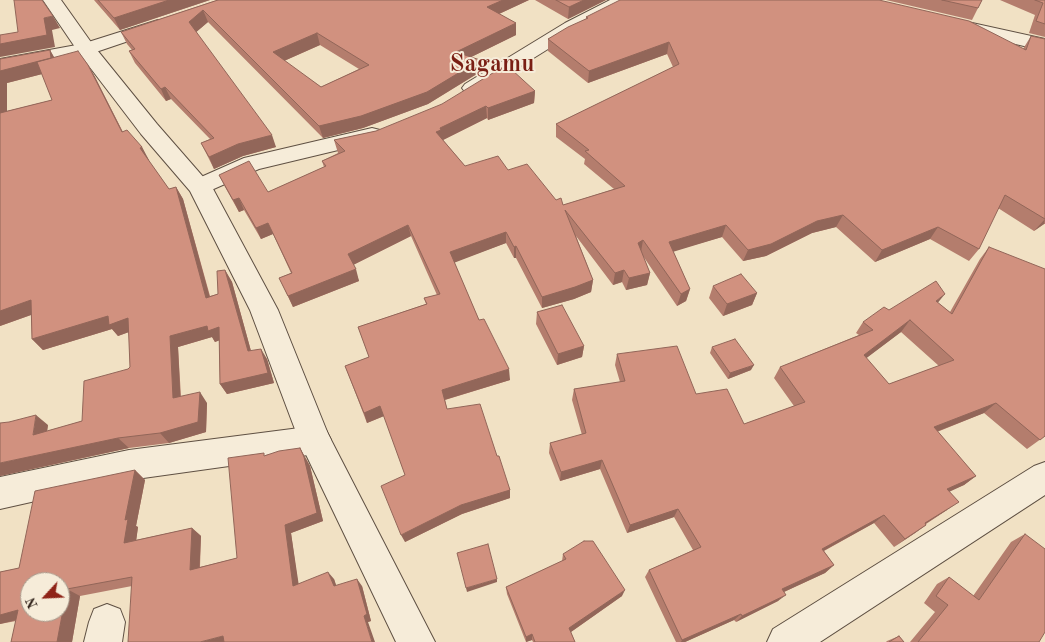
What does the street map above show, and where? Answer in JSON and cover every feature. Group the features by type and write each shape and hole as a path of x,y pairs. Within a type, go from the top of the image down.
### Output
{"street":[{"path":"52,0 86,49 149,129 200,187 264,310 315,440 416,642"},
{"path":"452,100 571,27 624,0"},
{"path":"0,65 86,49 178,18"},
{"path":"939,20 1045,45"},
{"path":"200,187 252,163 370,136 387,129"},
{"path":"0,493 129,464 315,440"},
{"path":"786,642 1045,477"}],"building":[{"path":"14,0 42,0 53,16 44,18 47,35 0,44 0,35 18,32"},
{"path":"98,0 169,0 114,18"},
{"path":"218,0 503,0 487,7 516,23 456,52 480,60 427,92 361,116 319,126 203,10 189,22 272,135 238,144 209,157 201,143 214,138 165,87 161,89 129,51 135,49 121,32","holes":["317,33 369,65 321,87 273,52"]},
{"path":"556,0 584,0 569,7"},
{"path":"620,0 879,0 969,21 1026,50 1031,36 1045,39 1045,219 1005,195 979,249 938,227 882,250 843,215 817,221 771,244 748,250 726,225 669,242 690,289 681,294 643,240 638,243 650,273 629,278 624,270 615,273 565,210 593,280 575,287 542,297 516,246 514,247 506,232 450,252 479,320 484,319 509,369 442,390 447,409 480,404 510,490 461,505 401,535 381,486 405,475 380,406 364,413 345,366 369,357 358,327 427,304 424,298 440,294 408,225 348,254 356,269 288,296 279,278 292,273 268,223 256,228 239,198 233,200 219,175 249,161 268,192 326,166 322,161 345,151 334,140 376,131 442,104 501,68 511,69 535,91 488,108 486,106 440,128 441,130 436,132 465,166 498,156 508,170 527,164 556,200 561,198 563,205 625,186 585,151 589,150 556,124 679,64 669,42 589,71 548,39"},
{"path":"942,0 982,0 978,8"},
{"path":"1035,0 1045,0 1045,24 1036,21 1043,3"},
{"path":"50,50 51,58 0,71 0,59"},
{"path":"78,51 88,65 122,132 127,130 142,147 140,148 169,189 176,187 206,298 218,294 217,271 225,270 248,351 261,349 268,373 220,384 219,327 208,331 207,326 170,336 173,398 200,392 198,422 160,433 118,438 0,463 0,423 36,415 33,435 82,421 84,381 130,367 128,318 109,325 108,316 32,339 31,300 0,311 0,113 52,100 37,62"},
{"path":"989,247 1045,269 1045,436 1040,440 996,403 934,427 976,476 947,489 959,502 925,523 926,525 905,539 884,515 822,549 834,565 782,589 786,595 742,616 741,614 682,640 649,570 701,547 678,509 630,525 602,460 561,472 550,443 586,433 574,389 625,381 617,354 677,346 696,394 727,389 744,424 805,402 780,367 873,330 863,322 884,307 889,310 936,281 945,294 936,301 952,314","holes":["910,320 954,360 889,384 864,355"]},
{"path":"741,274 757,293 727,304 713,286"},
{"path":"562,305 584,346 558,354 537,312"},
{"path":"735,339 754,365 730,373 712,347"},
{"path":"300,448 304,457 317,513 285,525 293,586 328,572 334,586 357,579 367,614 364,616 372,642 224,642 223,636 200,642 128,642 132,577 70,588 70,572 20,572 20,622 61,622 57,642 11,642 18,610 0,615 0,572 19,568 35,491 135,470 125,520 128,519 124,543 192,528 190,570 237,558 228,458 264,453 264,456 279,451"},
{"path":"1025,534 1045,549 1045,632 1039,642 918,642 948,605 936,596 949,577 979,600"},
{"path":"584,541 593,541 625,590 569,628 575,642 535,642 532,634 526,637 506,587 566,559 563,554"},
{"path":"488,544 497,579 466,588 457,553"},
{"path":"899,636 904,642 889,642"}],"district":[{"name":"Sagamu","path":"492,65"}]}
